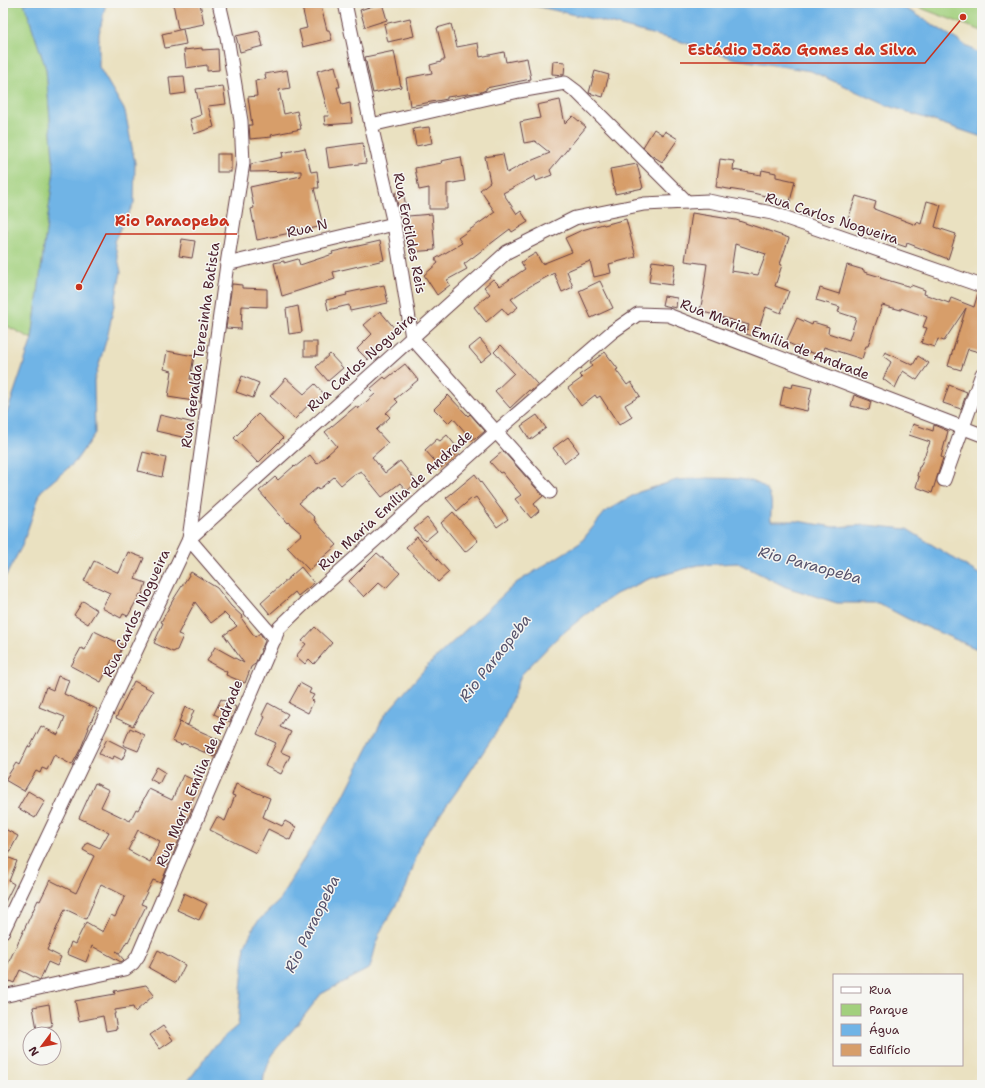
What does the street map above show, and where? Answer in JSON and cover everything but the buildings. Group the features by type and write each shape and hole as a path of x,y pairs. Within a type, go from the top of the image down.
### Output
{"street":[{"name":"Rua Geralda Terezinha Batista","path":"189,539 227,264 243,163 241,121 219,3"},
{"name":"Rua Erotildes Reis","path":"345,3 394,224 412,338"},
{"path":"371,125 519,91 565,83 577,92 686,202"},
{"name":"Rua Carlos Nogueira","path":"3,931 189,539 507,252 575,218 644,204 708,201 772,213 982,286"},
{"name":"Rua N","path":"227,264 394,224"},
{"name":"Rua Maria Emília de Andrade","path":"3,996 125,969 133,962 138,956 279,628 308,600 496,432 612,332 638,314 668,315 982,434"},
{"path":"412,338 550,492"},
{"path":"944,480 982,374"},
{"path":"189,539 275,639"}],"green space":[{"path":"3,3 24,3 46,69 54,170 32,339 3,324 3,247 6,231 3,193"},
{"path":"907,3 982,3 982,31"}],"water":[{"path":"24,3 106,3 99,34 99,67 125,111 135,163 134,203 114,241 121,272 108,334 94,381 95,433 75,462 41,491 22,546 3,581 3,419 8,410 32,339 54,170 46,69"},
{"path":"514,3 893,3 914,13 976,52 982,54 982,137 886,105 811,71 735,59 679,41 601,21 540,7"},
{"name":"Rio Paraopeba","path":"708,478 752,481 760,484 766,489 770,496 771,521 797,521 834,527 867,525 907,529 982,576 982,651 908,619 878,603 837,603 786,587 738,563 698,565 649,579 616,594 585,615 556,639 521,675 503,722 422,840 406,888 379,934 370,968 321,994 272,1054 264,1076 263,1085 185,1085 217,1043 238,1025 245,945 256,923 279,901 291,879 341,801 384,716 429,664 516,583 580,543 606,511 639,492 677,480"}],"place":[{"name":"Estádio João Gomes da Silva","path":"963,17"},
{"name":"Rio Paraopeba","path":"79,287"}]}
